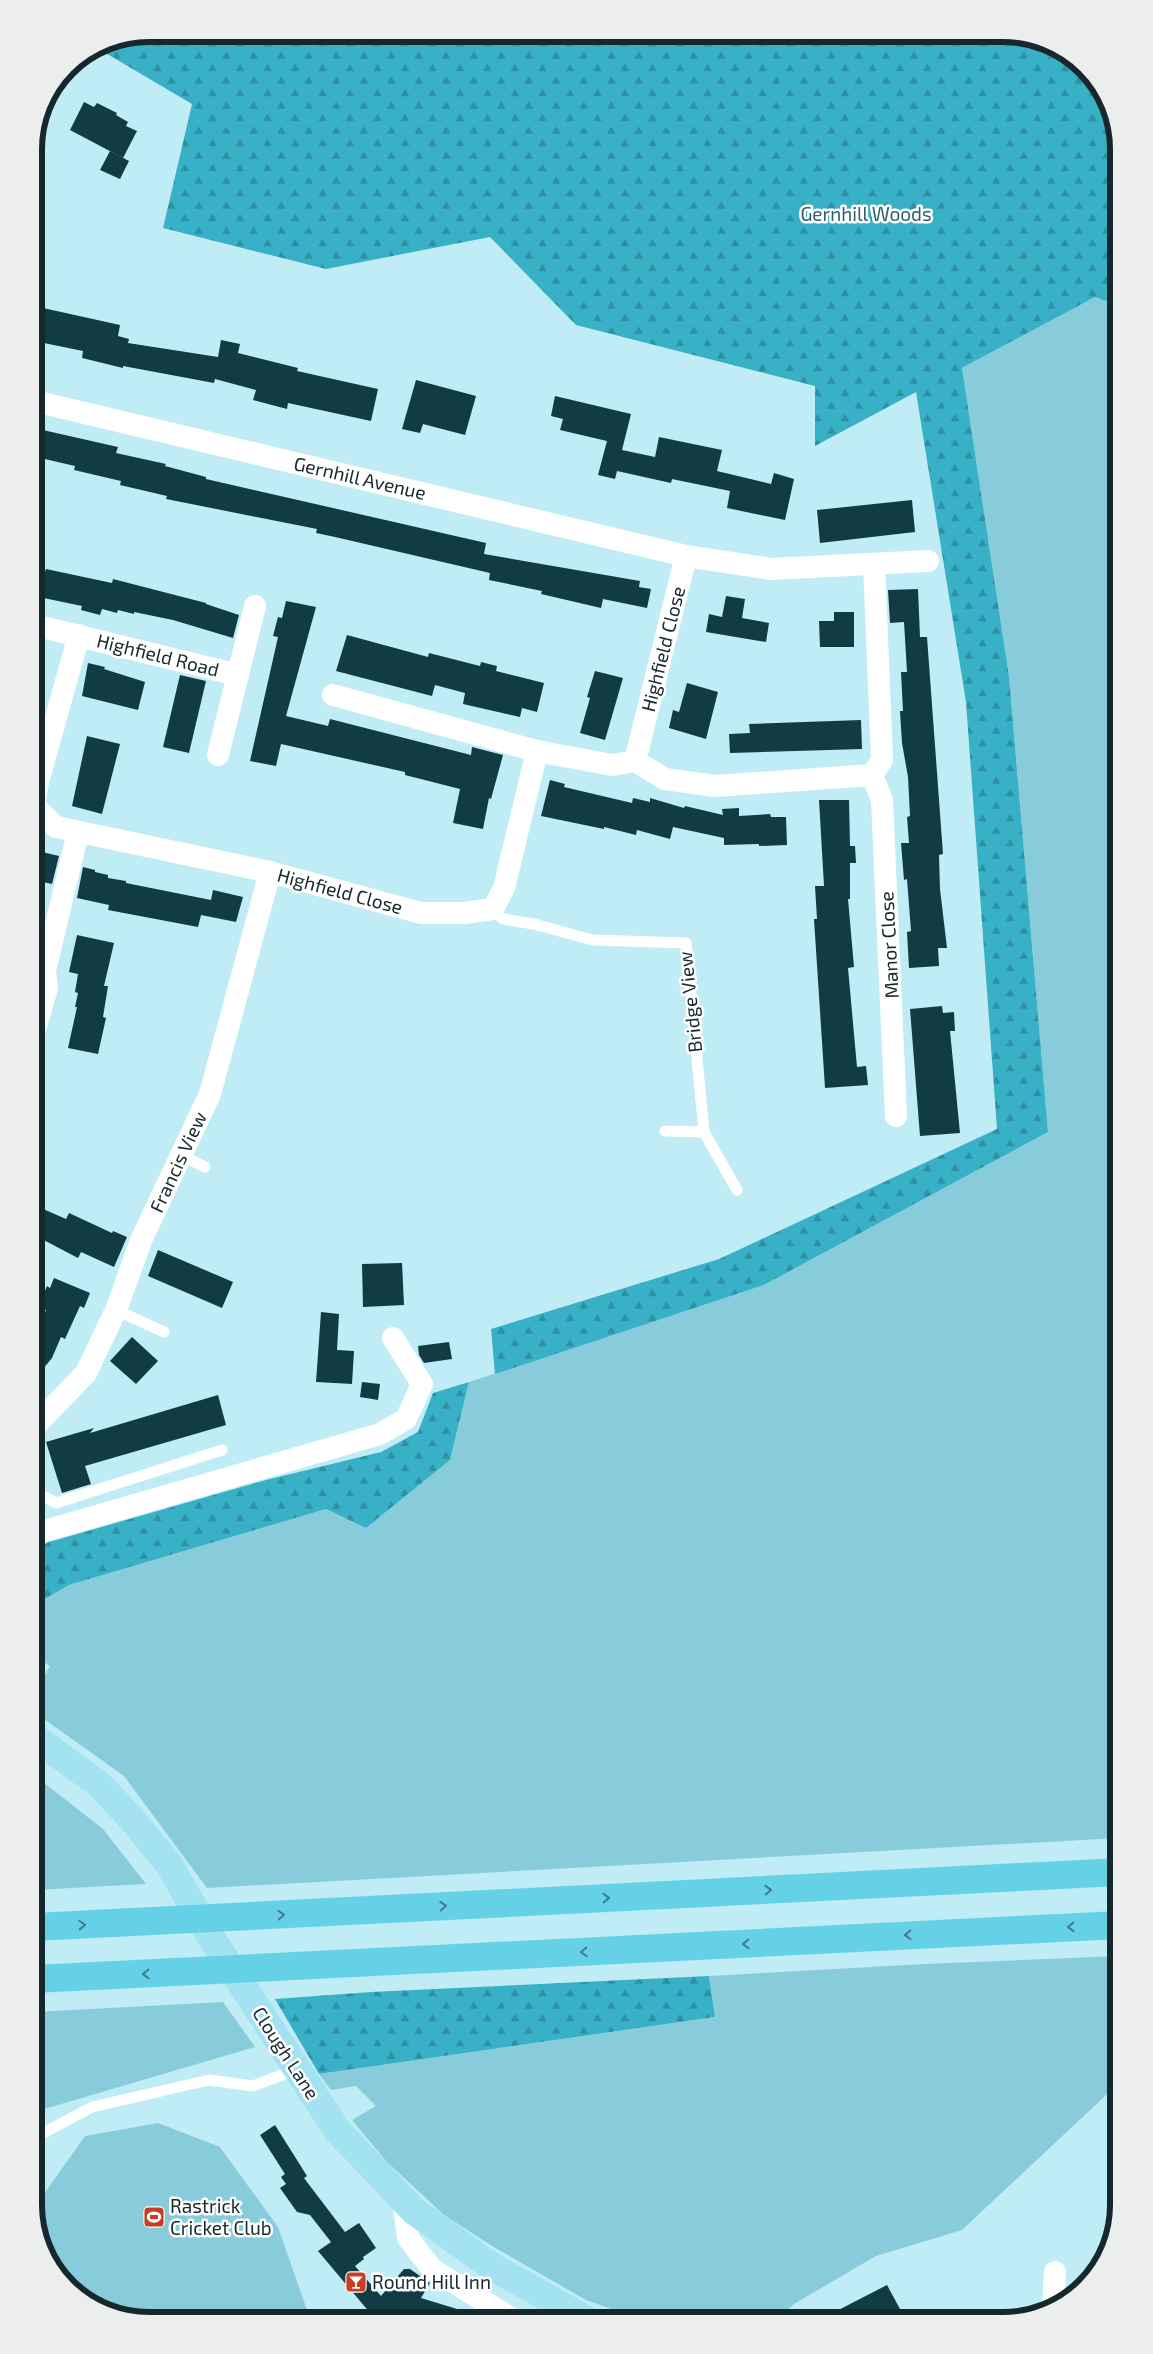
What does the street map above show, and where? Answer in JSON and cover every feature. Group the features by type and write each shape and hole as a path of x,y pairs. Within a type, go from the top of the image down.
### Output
{"highway":[{"path":"42,1927 1110,1872"},
{"path":"42,1979 1110,1925"}],"main road":[{"name":"Clough Lane","path":"42,1743 100,1785 138,1825 170,1866 210,1936 337,2130 414,2211 491,2266 573,2311"}],"street":[{"name":"Gernhill Avenue","path":"43,403 686,556 772,569 928,561"},
{"name":"Highfield Close","path":"635,761 686,556"},
{"path":"333,694 537,751 612,765 635,761 665,779 715,786 872,775 882,760 874,564"},
{"path":"218,755 255,606"},
{"name":"Highfield Road","path":"43,628 238,675"},
{"name":"Highfield Road","path":"43,765 79,635"},
{"path":"493,909 504,888 537,751"},
{"name":"Manor Close","path":"872,775 882,800 896,1116"},
{"name":"Highfield Close","path":"43,814 56,827 270,872 421,913 464,913 493,909"},
{"path":"43,1003 47,988 45,971 78,832"},
{"name":"Francis View","path":"42,1418 86,1373 116,1310 142,1238 210,1094 270,872"},
{"path":"42,1532 380,1434 406,1419 422,1384 393,1338"},
{"path":"403,2199 408,2238 432,2269 500,2311"},
{"path":"1055,2272 1058,2297"}],"lane":[{"name":"Bridge View","path":"493,909 503,918 534,924 592,940 686,943 704,1132 736,1190"},
{"path":"665,1131 704,1132"},
{"path":"181,1155 205,1167"},
{"path":"116,1310 164,1332"},
{"path":"42,1496 56,1503 222,1450"},
{"path":"42,2134 92,2107 209,2080 253,2086 296,2069"}],"shaded area":[{"path":"1095,297 1110,303 1110,1838 207,1888 124,1776 42,1718 42,1680 50,1666 42,1661 42,1600 69,1585 326,1509 366,1528 450,1460 469,1382 764,1285 1048,1132 1009,676 962,368"},
{"path":"42,1781 103,1829 146,1884 42,1890"},
{"path":"1110,1956 1110,2091 962,2230 876,2256 794,2304 785,2312 618,2312 586,2300 492,2246 444,2215 387,2162 352,2120 376,2106 356,2086 331,2090 319,2074 715,2017 709,1976"},
{"path":"223,2002 255,2047 42,2110 42,2012"},
{"name":"Rastrick Cricket Club","path":"158,2123 220,2147 278,2227 307,2311 142,2311 115,2306 90,2294 74,2280 57,2258 46,2232 42,2205 42,2197 85,2136"}],"green space":[{"name":"Gernhill Woods","path":"149,42 1011,43 1038,48 1057,57 1069,65 1088,84 1102,108 1107,122 1110,142 1110,303 1095,297 962,368 1009,676 1048,1132 764,1285 495,1374 491,1329 719,1259 997,1129 966,702 916,392 815,446 815,386 576,325 490,237 326,269 163,228 192,104 105,53 122,46"},
{"path":"65,84 47,120 60,90"},
{"path":"469,1382 450,1460 366,1528 326,1509 69,1585 42,1600 42,1546 49,1542 266,1480 381,1452 418,1432 433,1393"},
{"path":"709,1976 715,2017 319,2074 275,1999 371,1992"}],"building":[{"path":"84,102 94,107 97,103 117,113 116,115 128,122 126,126 137,131 123,158 70,130"},
{"path":"110,151 129,161 120,179 100,170"},
{"path":"43,308 120,325 118,336 129,339 128,343 218,357 221,340 240,344 238,353 298,368 297,371 378,389 371,421 288,403 287,409 253,400 256,390 215,379 214,383 123,366 123,368 82,358 83,351 43,343"},
{"path":"416,380 476,396 465,435 423,424 420,433 402,429"},
{"path":"555,396 631,414 622,450 655,457 659,437 722,450 717,471 771,484 774,473 794,479 785,520 727,508 730,491 672,479 671,483 617,471 615,479 598,475 607,441 560,430 563,419 551,416"},
{"path":"43,430 118,447 116,453 166,464 165,466 206,477 206,479 486,543 484,554 640,581 639,587 651,589 647,608 603,599 601,608 541,594 542,591 489,580 490,573 316,533 317,529 166,499 167,496 120,485 121,481 74,470 75,466 43,459"},
{"path":"912,500 915,532 820,543 817,510"},
{"path":"46,569 112,583 113,579 206,603 239,615 233,638 173,620 118,610 117,613 102,609 100,615 81,610 82,606 43,598 43,571 45,572"},
{"path":"918,589 920,637 927,637 943,854 939,855 940,889 947,948 938,948 939,966 909,968 907,932 911,931 907,879 904,880 901,843 909,843 907,817 910,816 908,777 902,743 900,711 903,711 901,672 907,672 904,622 890,623 888,590"},
{"path":"726,596 745,599 742,618 769,623 766,642 706,632 709,614 722,617"},
{"path":"286,601 316,607 286,716 328,726 330,719 471,755 472,747 503,755 491,799 489,798 483,829 453,823 460,789 405,775 405,772 281,744 276,766 250,761 278,637 273,636 278,617 282,618"},
{"path":"834,612 854,612 854,647 820,647 819,621 834,621"},
{"path":"347,635 428,657 429,653 480,666 481,662 497,666 496,671 544,683 537,712 522,708 520,717 463,704 465,693 435,685 432,696 336,671"},
{"path":"88,663 105,667 104,669 145,682 138,710 82,696"},
{"path":"595,671 623,678 605,740 580,733 590,698 587,697"},
{"path":"180,675 206,681 189,753 163,747"},
{"path":"687,683 718,692 706,739 669,728 673,710 679,712"},
{"path":"861,720 862,749 730,753 729,734 750,733 749,724"},
{"path":"87,736 120,744 102,814 72,806"},
{"path":"550,780 565,784 564,787 632,803 633,798 650,802 650,798 684,808 685,806 723,815 722,809 739,808 739,816 770,814 771,817 786,817 787,845 724,845 724,838 673,827 670,839 637,830 636,835 604,827 604,829 541,816"},
{"path":"819,800 849,800 850,846 855,846 856,863 850,863 850,899 848,899 854,967 848,968 857,1067 866,1066 868,1085 825,1088 814,919 817,919 815,886 824,886"},
{"path":"43,852 59,856 52,884 43,882"},
{"path":"83,867 108,875 108,878 126,881 126,883 211,900 213,890 243,897 236,922 201,915 198,927 108,910 109,905 77,898"},
{"path":"77,935 114,943 104,986 108,986 103,1017 106,1018 98,1054 68,1048 77,1007 75,1007 78,993 75,992 78,974 69,972"},
{"path":"942,1006 943,1013 954,1012 955,1031 950,1031 960,1133 920,1136 910,1009"},
{"path":"42,1209 66,1219 69,1213 112,1233 113,1231 127,1237 114,1267 81,1252 78,1258 42,1239"},
{"path":"158,1250 233,1282 222,1308 148,1276"},
{"path":"402,1263 404,1305 363,1307 362,1264"},
{"path":"54,1278 90,1293 84,1308 80,1306 65,1339 61,1337 52,1358 42,1370 42,1318 46,1310 42,1309 42,1297 47,1286 50,1288"},
{"path":"321,1312 339,1314 337,1350 354,1351 352,1384 316,1382"},
{"path":"132,1337 158,1361 136,1384 110,1361"},
{"path":"449,1342 452,1359 424,1363 419,1355 418,1346"},
{"path":"362,1382 380,1384 378,1400 360,1397"},
{"path":"218,1395 226,1425 85,1466 91,1484 62,1493 46,1442 94,1428 90,1433"},
{"path":"275,2125 307,2176 304,2178 345,2232 359,2223 376,2248 363,2257 364,2259 355,2266 381,2296 404,2269 410,2269 430,2283 421,2298 465,2311 369,2311 318,2251 331,2242 310,2215 297,2212 280,2188 286,2184 281,2177 285,2174 260,2135"},
{"path":"887,2285 902,2312 835,2312"}],"place":[{"name":"Rastrick Cricket Club","path":"154,2217"},
{"name":"Round Hill Inn","path":"356,2282"}]}
